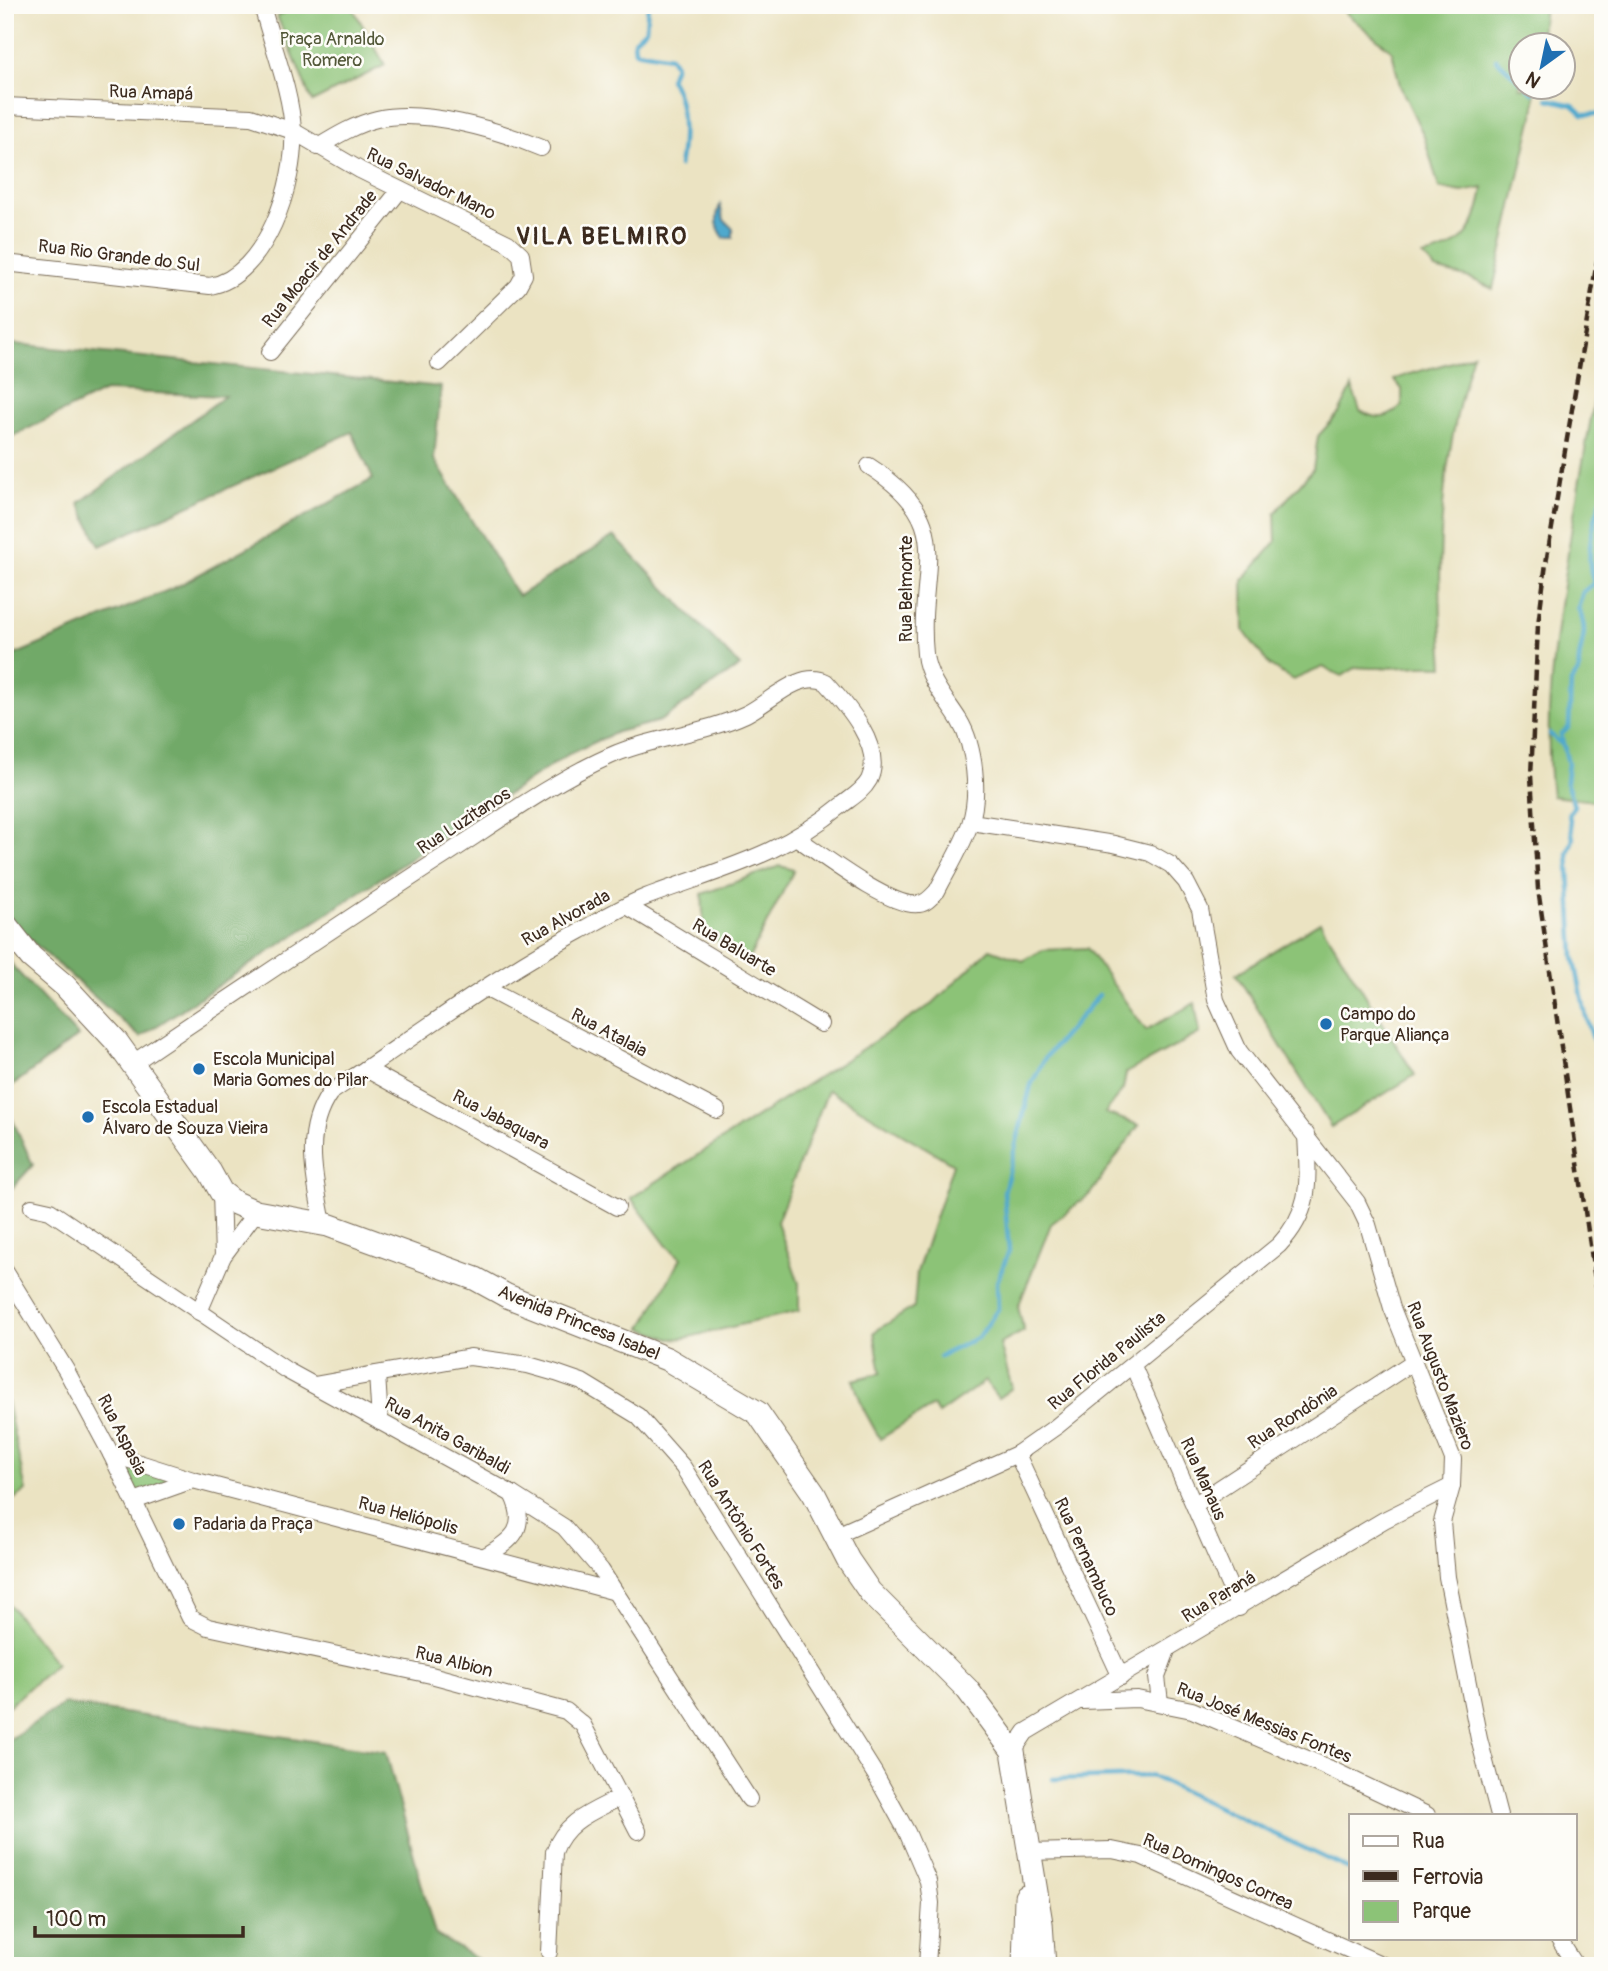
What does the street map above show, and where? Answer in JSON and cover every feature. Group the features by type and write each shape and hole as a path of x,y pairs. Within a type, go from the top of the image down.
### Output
{"main road":[{"path":"5,924 32,957 65,986 133,1063 210,1172 220,1192"},
{"name":"Avenida Princesa Isabel","path":"220,1192 235,1203 256,1212 323,1224 389,1245 476,1279 507,1296 667,1359 725,1390 758,1413 768,1423 837,1535 848,1560 870,1592 967,1689 1013,1751 1027,1852 1041,1923 1044,1966"},
{"name":"Avenida Princesa Isabel","path":"1024,1966 1027,1852"}],"street":[{"path":"262,5 293,131"},
{"name":"Rua Amapá","path":"5,106 251,117 293,131"},
{"path":"318,147 378,118 410,118 457,123 513,137 541,148"},
{"name":"Rua Salvador Mano","path":"293,131 400,190 508,243 521,255 525,264 524,275 518,286 439,363"},
{"name":"Rua Rio Grande do Sul","path":"5,263 210,286 228,283 240,274 270,230 287,180 293,131"},
{"name":"Rua Moacir de Andrade","path":"271,352 400,190"},
{"name":"Rua Belmonte","path":"797,838 871,888 906,903 919,904 929,900 937,891 971,822 974,756 967,734 935,682 925,657 928,546 922,514 901,489 869,466"},
{"name":"Rua Luzitanos","path":"133,1063 512,812 610,756 715,726 748,713 808,679 817,678 826,682 839,696"},
{"name":"Rua Alvorada","path":"323,1224 314,1173 313,1129 321,1106 330,1093 485,988 627,906 740,866 797,838 862,789 871,773 872,762 867,741 839,696"},
{"name":"Rua Augusto Maziero","path":"971,822 1114,844 1150,853 1171,865 1186,882 1200,909 1216,1000 1224,1023 1239,1051 1357,1202 1368,1225 1392,1308 1453,1460 1452,1486 1442,1522 1447,1577 1479,1739 1499,1814"},
{"name":"Rua Baluarte","path":"627,906 821,1024"},
{"name":"Rua Atalaia","path":"485,988 717,1110"},
{"name":"Rua Jabaquara","path":"366,1069 617,1207"},
{"name":"Rua Florida Paulista","path":"837,1535 1017,1454 1133,1366 1289,1235 1298,1220 1309,1187 1306,1134"},
{"path":"220,1192 223,1256"},
{"name":"Rua Anita Garibaldi","path":"32,1207 50,1211 253,1350 512,1494 564,1527 601,1570 612,1591 749,1799"},
{"path":"199,1312 223,1256 256,1212"},
{"name":"Rua Aspasia","path":"5,1271 66,1370 134,1501 183,1610 194,1622"},
{"name":"Rua Antônio Fortes","path":"314,1385 470,1357 528,1365 582,1382 638,1416 663,1442 875,1774 907,1832 928,1881 931,1903 927,1966"},
{"name":"Rua Rondônia","path":"1194,1504 1413,1362"},
{"name":"Rua Manaus","path":"1133,1366 1239,1608"},
{"path":"377,1374 376,1406 380,1422"},
{"name":"Rua Heliópolis","path":"111,1454 193,1479 612,1591"},
{"name":"Rua Pernambuco","path":"1017,1454 1121,1677"},
{"path":"134,1501 193,1479"},
{"name":"Rua Paraná","path":"1013,1751 1026,1732 1384,1520 1452,1486"},
{"path":"485,1556 508,1542 518,1528 518,1505 512,1494"},
{"name":"Rua Albion","path":"194,1622 431,1675 566,1711 583,1725 638,1831"},
{"path":"1160,1702 1157,1677 1167,1650"},
{"name":"Rua José Messias Fontes","path":"1080,1701 1137,1699 1192,1710 1425,1814"},
{"path":"549,1952 554,1852 559,1838 565,1828 578,1819 619,1798"},
{"name":"Rua Domingos Correa","path":"1027,1852 1112,1850 1141,1856 1385,1966"},
{"path":"1559,1940 1576,1966"}],"green space":[{"name":"Praça Arnaldo Romero","path":"299,5 351,5 385,65 312,102 277,16"},
{"path":"1336,5 1544,5 1541,32 1506,32 1506,102 1535,102 1535,107 1493,289 1470,278 1435,269 1423,256 1449,248 1466,234 1477,215 1483,188 1462,192 1439,188 1424,136 1400,86 1392,51"},
{"path":"5,343 441,387 434,459 518,596 614,536 740,666 660,721 617,732 569,754 140,1037 10,922 5,904 5,659 178,586 373,479 352,432 100,546 79,503 225,396 105,391 5,440"},
{"path":"1473,354 1453,433 1443,508 1440,585 1444,666 1357,667 1342,676 1323,667 1293,680 1270,666 1244,631 1243,580 1276,542 1275,513 1313,469 1318,436 1339,413 1352,387 1360,411 1372,416 1387,416 1402,405 1402,389 1394,380"},
{"path":"1603,357 1603,802 1552,796 1549,714 1560,606"},
{"path":"780,866 794,870 747,962 704,931 702,894"},
{"name":"Campo do Parque Aliança","path":"1320,922 1415,1075 1331,1127 1236,974"},
{"path":"1087,948 1146,1030 1195,1003 1200,1033 1126,1073 1123,1089 1105,1113 1139,1125 1090,1194 1051,1224 1018,1307 1024,1331 1000,1344 1012,1388 998,1398 985,1381 938,1414 933,1406 880,1439 864,1410 853,1380 881,1373 874,1332 914,1307 917,1272 953,1164 828,1090 777,1222 799,1283 799,1311 685,1338 670,1339 642,1328 681,1258 667,1246 631,1198 932,1004 990,949 1023,961 1043,950"},
{"path":"5,954 15,969 78,1036 5,1091"},
{"path":"5,1103 33,1165 5,1196"},
{"path":"5,1393 26,1491 5,1505"},
{"path":"120,1466 148,1468 180,1480 136,1496"},
{"path":"5,1599 56,1664 5,1709"},
{"path":"64,1704 386,1752 435,1934 489,1966 5,1966 5,1742"}],"water":[{"path":"720,205 724,220 733,229 733,238 724,238 719,230 717,218"}],"waterway":[{"path":"648,5 646,29 634,40 635,51 670,57 675,65 670,79 681,109 682,145 679,166"},
{"path":"1496,59 1506,68"},
{"path":"1560,102 1573,105 1583,114 1599,114"},
{"path":"1603,496 1593,528 1590,550 1594,583 1583,592 1578,608 1584,627 1579,671 1571,682 1569,727 1561,735 1568,763 1566,782 1574,806 1569,814 1573,839 1568,853 1574,957 1586,1017 1603,1069"},
{"path":"1550,734 1565,747"},
{"path":"940,1356 979,1337 998,1309 997,1282 1009,1251 1004,1192 1031,1085 1045,1058 1099,995"},
{"path":"1053,1779 1151,1776 1349,1869"}],"railway":[{"path":"1603,226 1546,563 1538,625 1531,776 1538,889 1603,1334"}],"place":[{"name":"Campo do Parque Aliança","path":"1326,1024"},
{"name":"Escola Municipal Maria Gomes do Pilar","path":"199,1069"},
{"name":"Escola Estadual Álvaro de Souza Vieira","path":"88,1117"},
{"name":"Padaria da Praça","path":"179,1524"}],"district":[{"name":"VILA BELMIRO","path":"602,236"}]}
